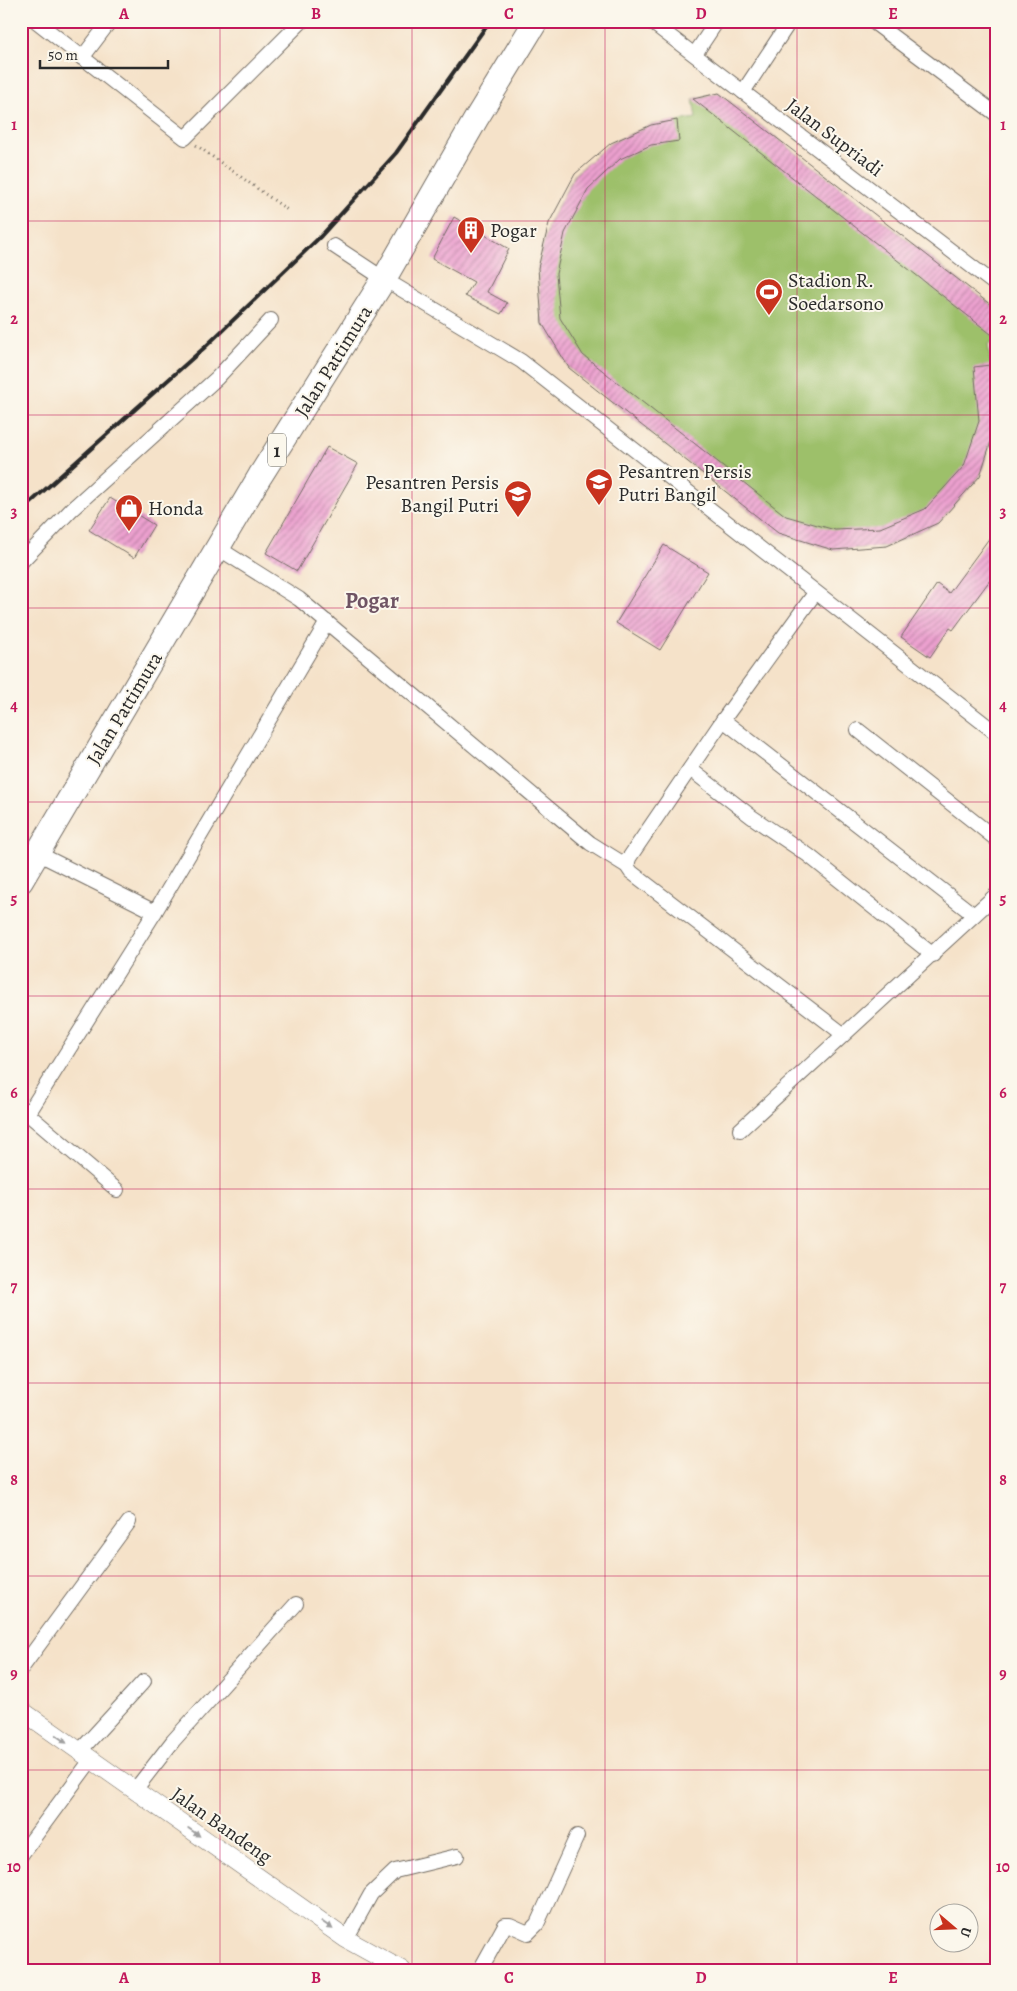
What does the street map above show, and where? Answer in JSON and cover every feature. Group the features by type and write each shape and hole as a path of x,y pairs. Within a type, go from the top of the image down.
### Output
{"highway":[{"name":"Jalan Pattimura","path":"21,881 260,476 384,279 476,119 536,21"}],"street":[{"path":"36,21 185,138 302,21"},
{"path":"82,58 110,21"},
{"name":"Jalan Supriadi","path":"650,21 996,285"},
{"path":"695,54 717,21"},
{"path":"743,92 790,21"},
{"path":"872,21 996,114"},
{"path":"334,246 384,279 521,361 996,733"},
{"path":"21,562 72,509 211,384 272,320"},
{"path":"218,548 299,599 590,842 627,866 631,872 843,1034"},
{"path":"627,866 629,858 723,720 815,593"},
{"path":"117,1190 25,1112 155,912 327,622"},
{"path":"723,720 974,915"},
{"path":"858,730 996,839"},
{"path":"690,768 752,817 808,855 933,955"},
{"path":"37,853 155,912"},
{"path":"740,1130 843,1034 933,955 996,895"},
{"path":"21,1669 129,1522"},
{"path":"135,1790 173,1741 296,1604"},
{"path":"21,1855 85,1756 144,1681"},
{"name":"Jalan Bandeng","path":"21,1710 346,1939 402,1970"},
{"path":"480,1970 505,1925 528,1932 537,1924 577,1836"},
{"path":"346,1939 371,1894 395,1871 457,1856"}],"path":[{"path":"185,138 289,211"}],"green space":[{"name":"Stadion R. Soedarsono","path":"719,93 996,309 996,343 988,344 996,403 996,426 980,476 938,523 887,546 833,550 778,533 569,368 542,323 538,268 549,223 575,174 611,143 651,125 696,118 693,99"}],"building":[{"path":"719,93 996,309 996,338 693,99"},
{"path":"677,120 679,141 651,145 620,159 588,189 565,233 556,274 560,318 583,355 786,516 835,530 880,528 925,509 964,466 979,421 974,367 990,365 996,403 996,426 980,476 938,523 887,546 833,550 778,533 569,368 542,323 538,268 549,223 575,174 611,143 651,125"},
{"name":"Pogar","path":"454,217 509,249 487,292 507,303 501,314 465,296 474,282 432,259"},
{"path":"327,447 358,464 297,571 266,553"},
{"path":"110,498 154,525 134,558 89,530"},
{"path":"996,529 996,572 953,630 950,628 930,657 901,637 937,584 949,593"},
{"path":"664,545 708,572 660,650 616,623"}],"railway":[{"path":"21,511 204,348 321,236 396,153 490,21"}],"place":[{"name":"Pogar","path":"471,254"},
{"name":"Stadion R. Soedarsono","path":"769,316"},
{"name":"Pesantren Persis Putri Bangil","path":"599,506"},
{"name":"Pesantren Persis Bangil Putri","path":"518,518"},
{"name":"Honda","path":"129,532"}],"district":[{"name":"Pogar","path":"372,600"}]}
